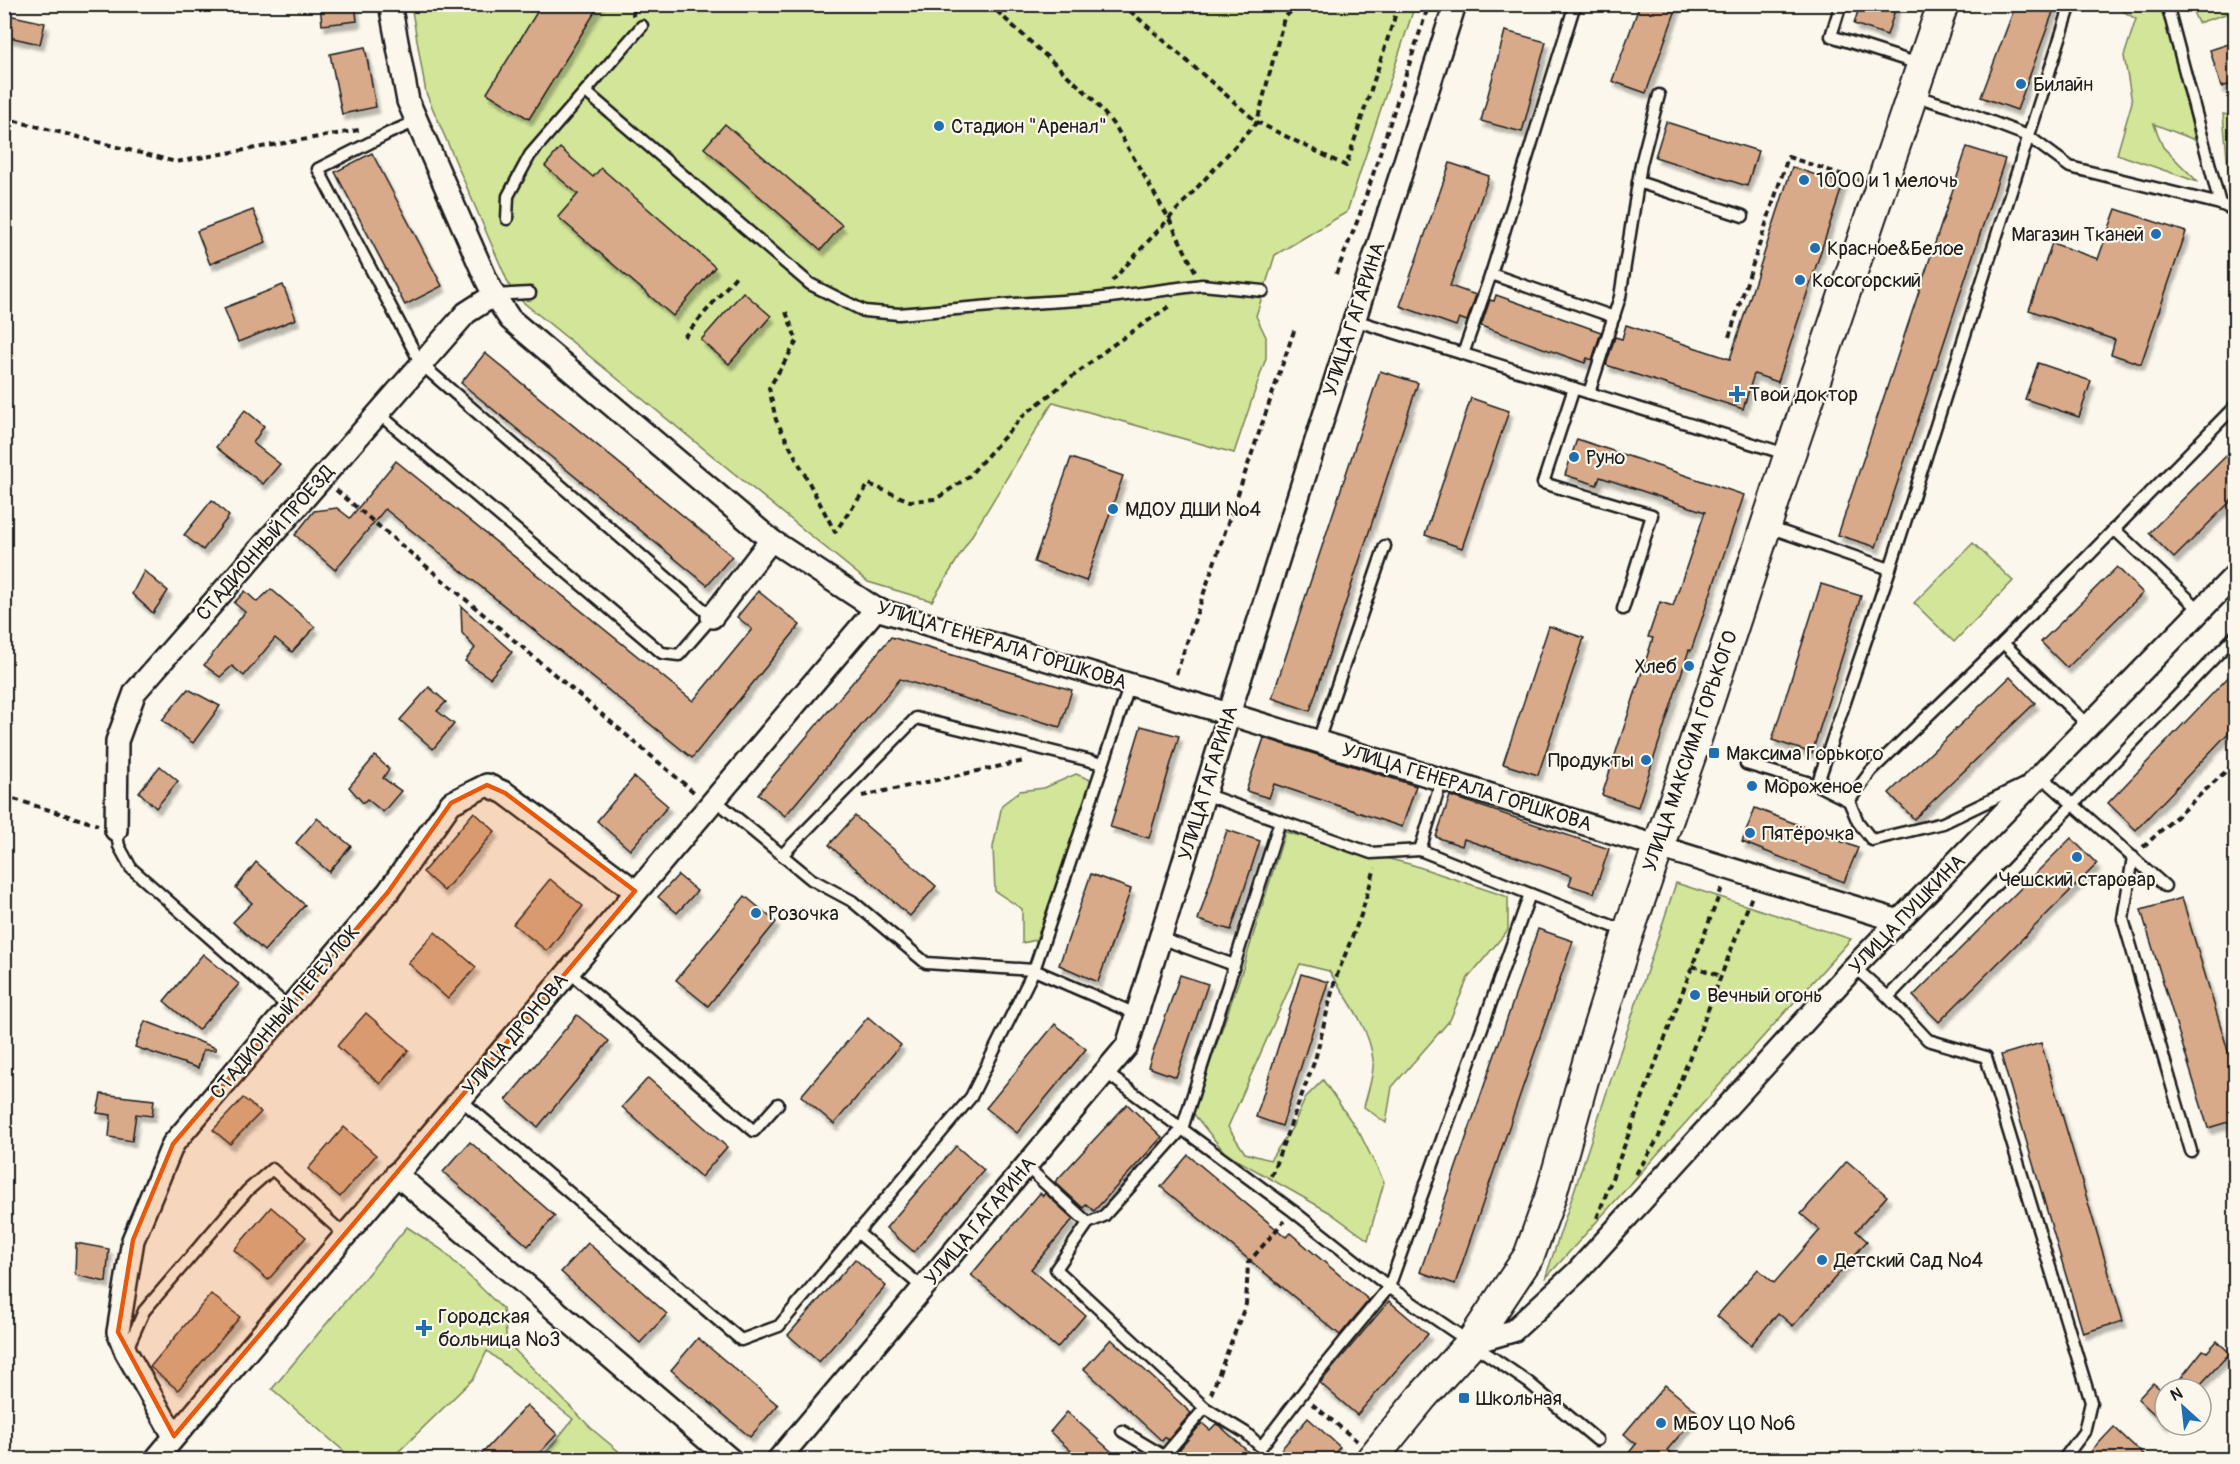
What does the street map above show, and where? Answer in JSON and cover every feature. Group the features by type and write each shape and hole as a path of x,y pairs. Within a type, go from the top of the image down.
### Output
{"street":[{"name":"УЛИЦА ГЕНЕРАЛА ГОРШКОВА","path":"390,4 408,100 494,295 510,319 771,540 876,609 1318,741 1899,921"},
{"name":"УЛИЦА ГАГАРИНА","path":"778,1460 1127,1046 1229,714 1455,4"},
{"name":"УЛИЦА МАКСИМА ГОРЬКОГО","path":"1364,1450 1422,1397 1471,1343 1529,1256 1550,1198 1592,1048 1628,933 1943,4"},
{"name":"СТАДИОННЫЙ ПРОЕЗД","path":"116,830 117,741 135,692 466,313 494,295"},
{"path":"712,616 771,540"},
{"name":"УЛИЦА ПУШКИНА","path":"1471,1343 1512,1331 1577,1272 1854,967 2235,574"},
{"name":"УЛИЦА ДРОНОВА","path":"155,1460 876,609"},
{"name":"СТАДИОННЫЙ ПЕРЕУЛОК","path":"174,1436 126,1352 118,1332 133,1240 172,1144 388,892 451,803 487,785 505,793 635,891"},
{"path":"396,1174 730,1460"}],"lane":[{"path":"1463,354 1491,274 1575,4"},
{"path":"1841,4 1831,36 1922,65"},
{"path":"1816,785 1890,569 2071,4"},
{"path":"2167,4 2220,204"},
{"path":"507,219 508,196 530,154 642,26"},
{"path":"586,92 810,284 864,311 899,314 1095,299 1202,285 1263,291"},
{"path":"1589,393 1620,297 1638,182 1659,95"},
{"path":"1912,95 2028,135 2070,167 2220,204 2235,211"},
{"path":"379,414 662,653 679,654 712,616 421,364 318,169 417,121"},
{"path":"1638,182 1743,216"},
{"path":"1491,274 1614,317"},
{"path":"494,295 530,293"},
{"path":"1354,320 1789,456"},
{"path":"1574,388 1543,483 1652,515 1623,609"},
{"path":"1849,801 1871,771 2003,643 2235,405"},
{"path":"1766,526 1890,569"},
{"path":"2114,529 2200,610"},
{"path":"1318,741 1385,546"},
{"path":"1888,997 2235,635"},
{"path":"2003,643 2089,726"},
{"path":"460,1099 741,1340 779,1326 971,1097 1034,970 1130,684"},
{"path":"782,855 916,718 1103,764"},
{"path":"1746,764 1816,785 1849,801 1858,822 1872,840 1943,823 2041,776 2165,886"},
{"path":"1420,850 1442,779"},
{"path":"1204,794 1371,853 1420,850 1628,933"},
{"path":"712,802 812,879 852,901 926,963 1034,970 1136,1014"},
{"path":"1280,821 1182,1129 1104,1216 1089,1223 1056,1269 1205,1408 1246,1433 1262,1447 1389,1287 1530,894"},
{"path":"116,830 119,846 131,868 288,1007"},
{"path":"2133,857 2123,919 2191,1151"},
{"path":"1160,938 1234,965"},
{"path":"1854,967 1888,997 1928,1040 1986,1057 2091,1402 2084,1432 2063,1460"},
{"path":"568,971 754,1131 778,1104"},
{"path":"1105,1072 1293,1211 1389,1287 1528,1382 1597,1440"},
{"path":"1026,1166 1089,1223"},
{"path":"126,1352 144,1311 247,1191 272,1169 345,1235"},
{"path":"857,1232 922,1288"},
{"path":"1122,1431 1166,1458 1205,1408"}],"path":[{"path":"786,312 797,341 769,388 776,420 836,532 869,484 910,501 936,499 944,494 968,477 1033,408 1110,347 1202,285 1169,219 1117,129 1091,97 989,4"},
{"path":"1122,4 1257,122 1346,166 1399,4"},
{"path":"1095,299 1257,122 1284,18 1299,4"},
{"path":"1336,274 1359,217 1429,4"},
{"path":"4,118 176,162 383,125 389,133"},
{"path":"1729,337 1788,157 1869,183"},
{"path":"684,337 737,275"},
{"path":"1176,674 1295,328"},
{"path":"321,478 712,802"},
{"path":"832,803 1061,753"},
{"path":"2133,857 2235,762"},
{"path":"4,796 116,830"},
{"path":"1264,1190 1315,1060 1335,980 1361,915 1380,852"},
{"path":"1593,1228 1730,868"},
{"path":"1635,1177 1658,1138 1760,877"},
{"path":"1692,966 1721,976"},
{"path":"1205,1408 1246,1304 1248,1263 1293,1211"},
{"path":"1301,1395 1364,1450"}],"highlighted area":[{"path":"487,785 505,793 635,891 174,1436 118,1332 133,1240 173,1144 388,892 451,803"}],"green space":[{"path":"2117,4 2165,5 2195,140 2154,124 2163,147 2198,182 2117,154 2132,102 2124,56 2136,19 2116,7"},
{"path":"411,5 1415,5 1347,212 1275,255 1256,316 1266,337 1266,358 1234,453 1053,402 932,601 868,582 513,294 426,93"},
{"path":"2190,5 2235,5 2235,11 2198,23"},
{"path":"2223,114 2235,116 2235,192 2230,190"},
{"path":"1973,543 2013,581 1954,642 1914,603"},
{"path":"1076,774 1093,781 1036,940 1022,943 1022,909 995,891 993,847 1002,805 1020,791 1044,788"},
{"path":"1285,832 1413,865 1508,897 1508,930 1468,978 1450,1020 1392,1087 1386,1123 1364,1107 1372,1077 1373,1060 1367,1036 1356,1013 1329,971 1300,964 1228,1127 1245,1153 1270,1160 1292,1128 1306,1097 1323,1080 1360,1134 1384,1182 1368,1240 1329,1212 1225,1153 1193,1113 1243,968"},
{"path":"1676,883 1851,939 1545,1279"},
{"path":"407,1227 442,1250 503,1309 507,1342 593,1430 628,1459 541,1459 573,1419 487,1351 474,1378 391,1459 353,1459 272,1389"}],"building":[{"path":"320,4 355,4 357,21 322,25"},
{"path":"542,4 600,4 529,119 487,93"},
{"path":"1640,4 1678,4 1646,93 1612,81"},
{"path":"1860,4 1897,4 1887,35 1854,24"},
{"path":"2016,4 2056,4 2017,110 1981,97"},
{"path":"4,14 45,23 40,44 4,36"},
{"path":"1505,31 1546,42 1522,132 1481,121"},
{"path":"2235,42 2235,83 2221,87 2210,50"},
{"path":"365,47 376,107 342,114 330,54"},
{"path":"1666,122 1758,151 1747,186 1655,157"},
{"path":"725,124 842,225 821,250 704,148"},
{"path":"1967,147 2005,159 1876,547 1838,535"},
{"path":"560,148 593,177 601,168 715,267 673,316 558,217 578,194 545,166"},
{"path":"372,153 442,286 405,305 335,172"},
{"path":"1450,163 1489,176 1450,286 1476,295 1467,321 1459,318 1456,326 1400,306"},
{"path":"1792,167 1843,184 1778,382 1754,374 1743,409 1606,365 1615,337 1622,339 1626,325 1730,359"},
{"path":"2116,209 2186,232 2141,364 2111,354 2115,340 2029,310 2052,243 2098,259"},
{"path":"253,210 266,242 210,264 197,231"},
{"path":"283,285 296,319 238,342 224,308"},
{"path":"743,292 771,316 729,364 701,340"},
{"path":"1496,295 1601,332 1592,360 1587,358 1585,363 1481,326 1490,300 1494,301"},
{"path":"485,353 732,556 707,585 461,383"},
{"path":"2038,363 2091,381 2079,417 2025,399"},
{"path":"1380,371 1418,383 1310,711 1272,698"},
{"path":"1471,398 1509,411 1462,548 1425,535"},
{"path":"245,410 264,426 253,443 280,464 263,484 216,447"},
{"path":"1577,439 1744,495 1691,651 1689,650 1638,807 1602,795 1653,638 1648,637 1660,602 1673,606 1705,512 1600,477 1597,485 1565,475"},
{"path":"2235,447 2235,497 2174,558 2149,533"},
{"path":"1071,458 1123,476 1086,581 1034,562"},
{"path":"396,461 693,701 752,629 737,617 758,591 800,625 692,758 385,509 335,570 295,535 314,511 337,508 350,518"},
{"path":"212,500 229,516 203,550 184,535"},
{"path":"2117,567 2143,593 2067,668 2041,642"},
{"path":"144,571 168,591 153,613 132,594"},
{"path":"1821,584 1861,596 1812,753 1772,740"},
{"path":"271,589 315,627 292,652 275,638 244,676 232,666 220,677 204,665 245,612 234,603 245,591 257,602"},
{"path":"461,606 512,652 490,678 465,661 475,648 462,633"},
{"path":"1549,626 1584,638 1538,775 1503,764"},
{"path":"891,637 1072,690 1060,727 900,679 785,816 758,794"},
{"path":"2235,670 2235,726 2136,830 2108,803"},
{"path":"2010,677 2035,703 1914,819 1889,793"},
{"path":"429,687 446,702 437,711 454,724 433,749 400,720"},
{"path":"188,689 220,706 193,743 162,720"},
{"path":"1141,726 1179,736 1149,838 1110,827"},
{"path":"1264,738 1416,786 1402,827 1274,784 1269,798 1246,791"},
{"path":"375,756 389,769 383,778 401,791 383,812 367,799 363,803 349,787"},
{"path":"160,766 178,781 156,808 139,792"},
{"path":"634,777 668,806 630,850 597,821"},
{"path":"1450,796 1609,849 1594,893 1569,885 1572,876 1464,839 1462,846 1436,837"},
{"path":"1755,808 1858,848 1844,882 1742,842"},
{"path":"474,812 495,831 444,891 423,872"},
{"path":"855,816 936,886 910,916 829,845"},
{"path":"317,818 351,846 329,872 296,843"},
{"path":"1227,830 1260,841 1231,930 1198,920"},
{"path":"2071,838 2097,864 1939,1022 1913,996"},
{"path":"256,862 305,905 264,951 233,922 252,903 236,888"},
{"path":"1091,874 1131,889 1098,982 1059,965"},
{"path":"678,875 697,891 677,913 658,897"},
{"path":"550,879 583,906 547,951 513,924"},
{"path":"745,896 776,922 708,1006 676,980"},
{"path":"2182,898 2235,1074 2235,1120 2208,1128 2141,910"},
{"path":"1538,929 1573,941 1455,1284 1420,1272"},
{"path":"435,932 476,967 448,999 408,963"},
{"path":"203,954 239,984 198,1030 164,1001"},
{"path":"1301,974 1328,982 1282,1126 1256,1117"},
{"path":"1180,975 1208,984 1176,1077 1148,1067"},
{"path":"366,1013 409,1050 380,1084 337,1046"},
{"path":"577,1015 609,1041 538,1127 506,1100"},
{"path":"868,1017 901,1045 834,1124 801,1096"},
{"path":"145,1021 216,1048 216,1050 203,1050 198,1068 135,1047"},
{"path":"1055,1024 1086,1049 1017,1133 986,1108"},
{"path":"2041,1043 2123,1321 2083,1333 2001,1055"},
{"path":"648,1078 727,1147 701,1177 622,1107"},
{"path":"101,1094 154,1100 152,1116 136,1114 132,1141 109,1137 111,1115 97,1113"},
{"path":"243,1098 261,1112 230,1144 213,1130"},
{"path":"1127,1104 1162,1137 1094,1211 1086,1204 1083,1208 1055,1182"},
{"path":"344,1127 376,1155 340,1197 308,1169"},
{"path":"470,1142 555,1216 528,1246 443,1172"},
{"path":"956,1146 984,1170 914,1252 886,1228"},
{"path":"1188,1155 1286,1237 1290,1233 1369,1300 1340,1335 1161,1187"},
{"name":"Детский Сад №4","path":"1847,1161 1887,1196 1856,1231 1867,1241 1793,1326 1778,1313 1751,1345 1717,1316 1758,1269 1774,1283 1820,1230 1801,1214"},
{"path":"1040,1193 1043,1196 1045,1193 1073,1219 1031,1269 1085,1315 1057,1348 971,1275"},
{"path":"271,1207 306,1237 268,1280 234,1250"},
{"path":"76,1243 109,1249 106,1282 75,1275"},
{"path":"588,1243 667,1314 640,1343 561,1272"},
{"path":"855,1259 886,1286 819,1362 788,1335"},
{"path":"211,1294 240,1317 178,1390 150,1367"},
{"path":"1389,1301 1428,1334 1357,1415 1320,1383"},
{"path":"698,1338 778,1405 750,1437 671,1370"},
{"path":"1111,1339 1191,1413 1168,1440 1165,1437 1162,1441 1084,1369"},
{"path":"2217,1341 2230,1353 2207,1377 2182,1377 2203,1350 2207,1352"},
{"path":"2153,1383 2153,1413 2138,1399"},
{"name":"МБОУ ЦО №6","path":"1665,1385 1699,1413 1667,1450 1678,1460 1623,1460 1636,1444 1624,1434"},
{"path":"527,1405 557,1434 533,1460 476,1460"},
{"path":"1067,1412 1121,1460 1081,1460 1050,1432"},
{"path":"1308,1418 1340,1447 1329,1460 1272,1460"},
{"path":"1202,1423 1210,1430 1216,1424 1220,1426 1257,1460 1190,1460 1179,1450"},
{"path":"2114,1427 2149,1460 2083,1460"}],"place":[{"name":"Билайн","path":"2021,84"},
{"name":"Стадион \"Аренал\"","path":"939,126"},
{"name":"1000 и 1 мелочь","path":"1804,180"},
{"name":"Магазин Тканей","path":"2156,234"},
{"name":"Красное&Белое","path":"1815,248"},
{"name":"Косогорский","path":"1800,280"},
{"name":"Твой доктор","path":"1737,394"},
{"name":"Руно","path":"1574,457"},
{"name":"МДОУ ДШИ №4","path":"1113,509"},
{"name":"Хлеб","path":"1689,666"},
{"name":"Максима Горького","path":"1714,753"},
{"name":"Продукты","path":"1646,760"},
{"name":"Мороженое","path":"1752,786"},
{"name":"Пятёрочка","path":"1750,833"},
{"name":"Чешский старовар","path":"2077,857"},
{"name":"Розочка","path":"756,913"},
{"name":"Вечный огонь","path":"1695,995"},
{"name":"Детский Сад №4","path":"1822,1260"},
{"name":"Городская больница №3","path":"424,1328"},
{"name":"Школьная","path":"1464,1398"},
{"name":"МБОУ ЦО №6","path":"1661,1423"}]}
